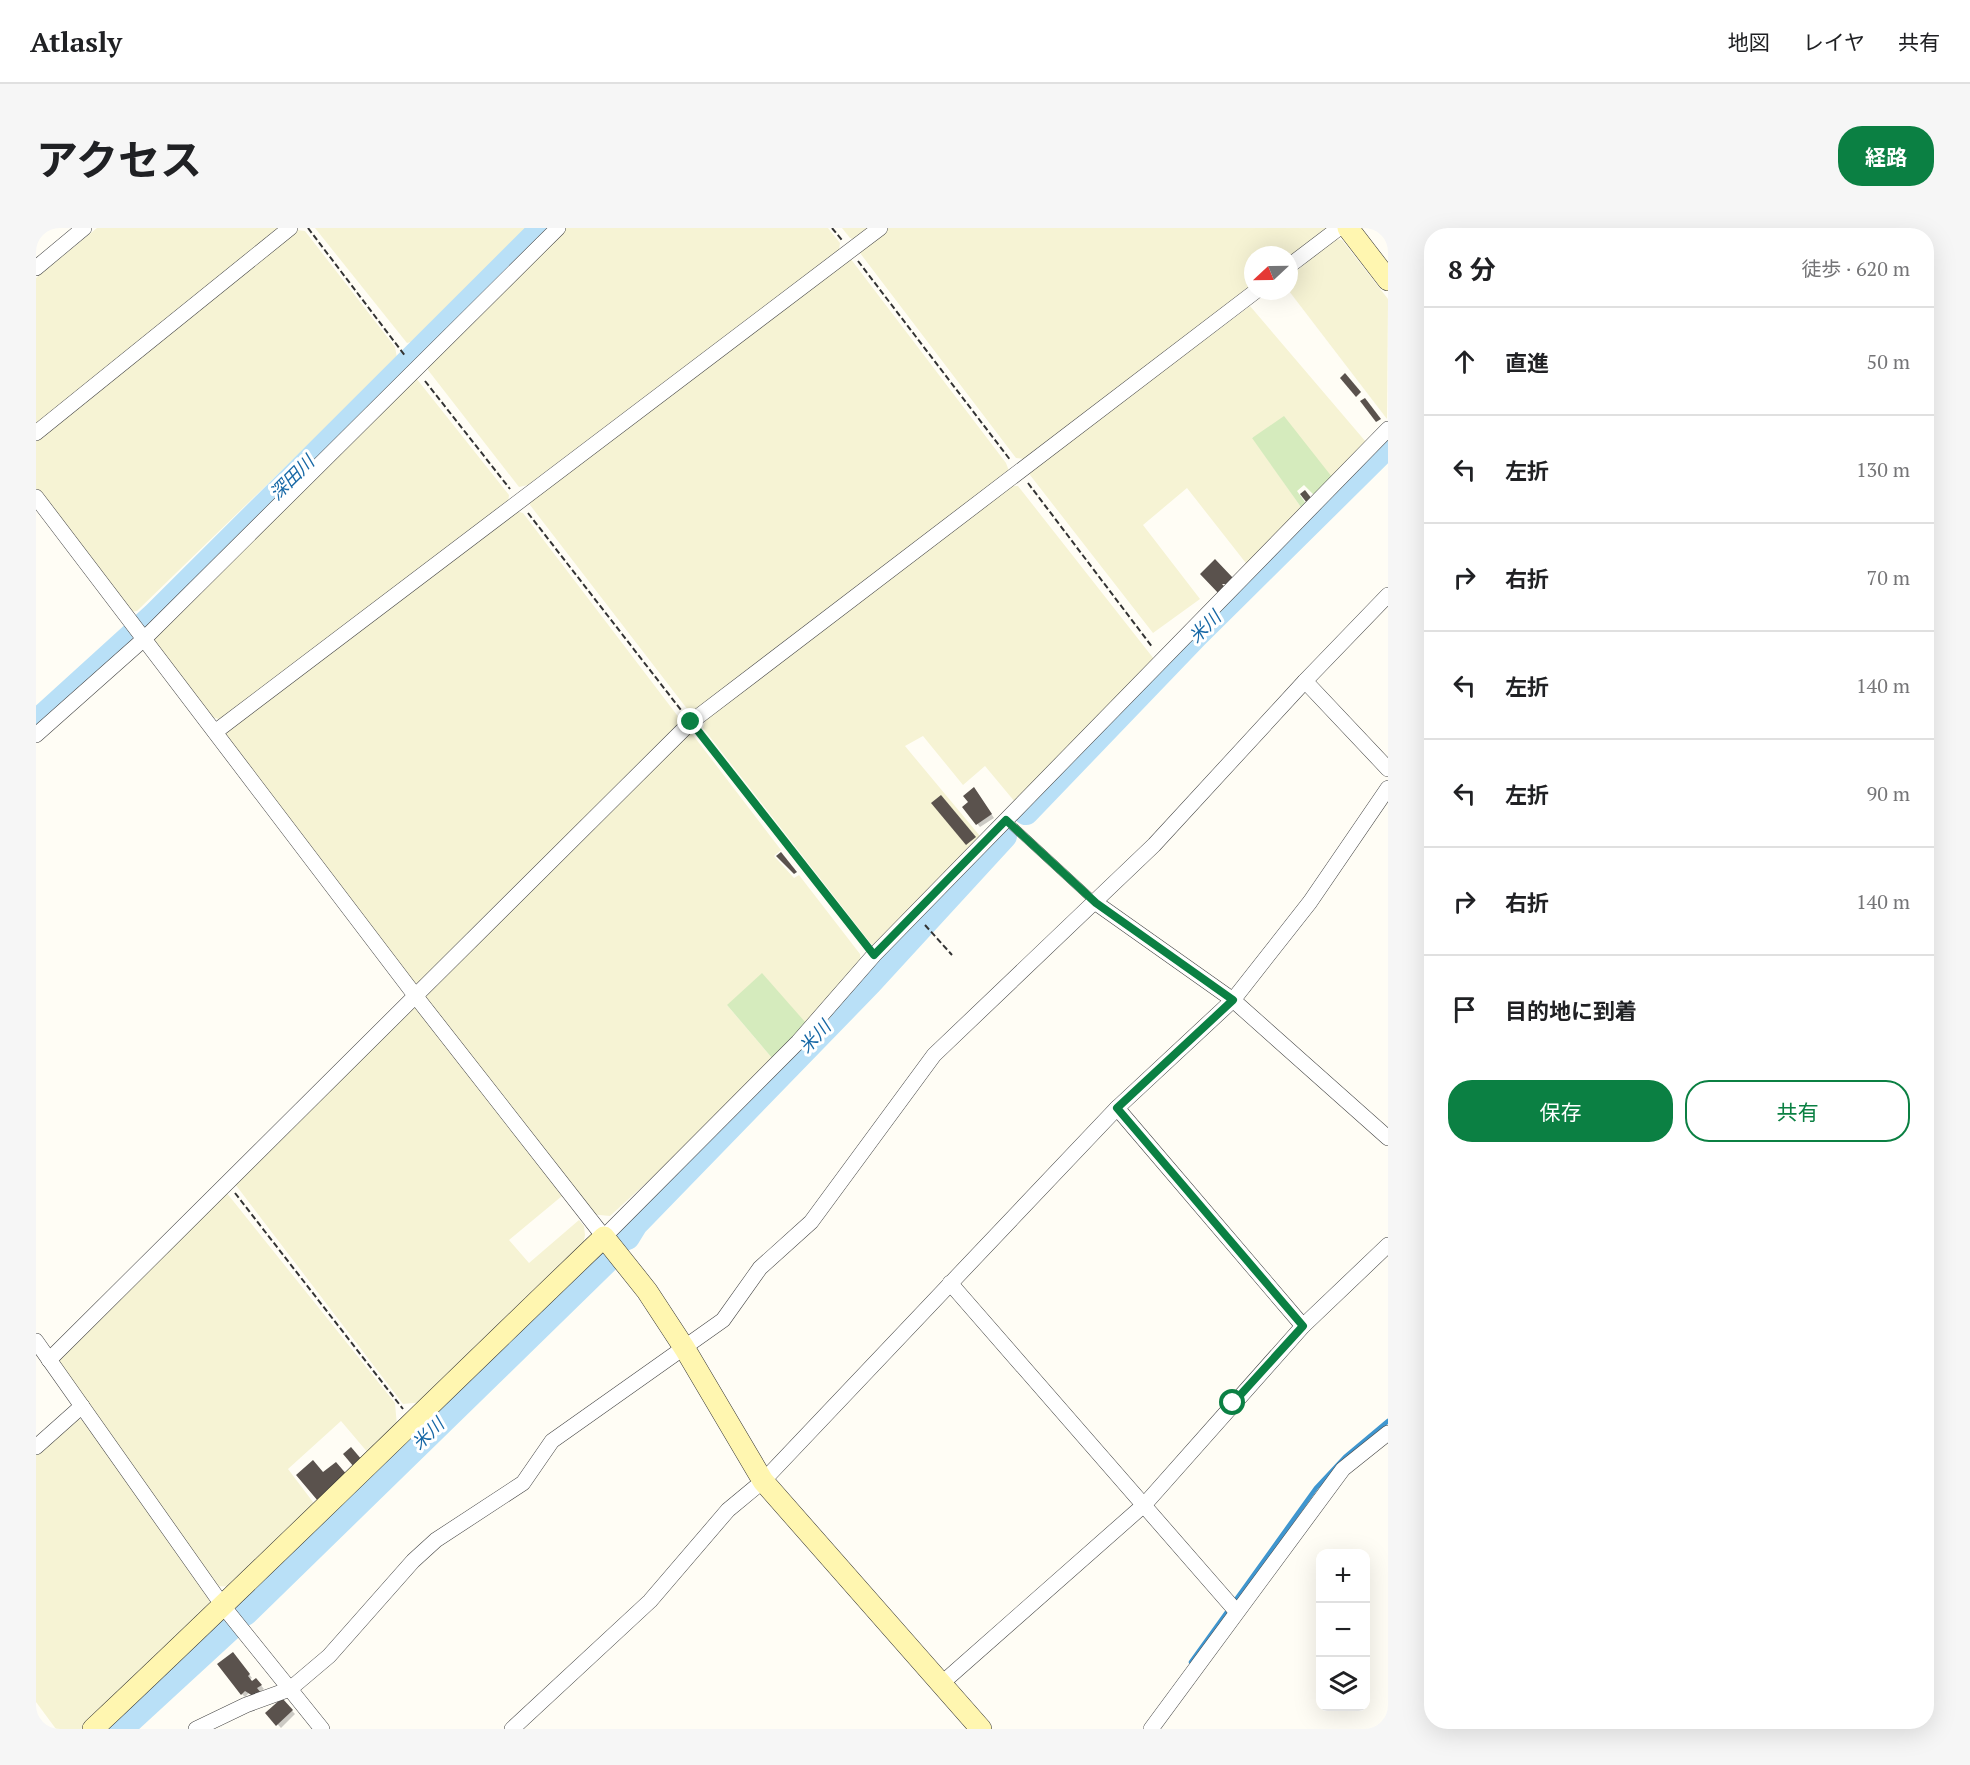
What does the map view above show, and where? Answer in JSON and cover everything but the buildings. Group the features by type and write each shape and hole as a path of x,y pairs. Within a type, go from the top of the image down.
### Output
{"street":[{"path":"36,268 84,228"},
{"path":"36,433 290,228"},
{"path":"36,735 144,639 558,228"},
{"path":"214,732 880,228"},
{"path":"1298,259 1339,228"},
{"path":"1348,228 1388,280"},
{"path":"49,1360 414,994 691,722 1244,300"},
{"path":"93,1729 604,1238 798,1042 874,955 1161,658 1277,546 1388,429"},
{"path":"36,497 414,994 647,1292 685,1349 763,1481 981,1729"},
{"path":"196,1729 246,1705 290,1689 329,1656 413,1561 436,1540 523,1483 552,1441 723,1320 760,1269 811,1222 934,1055 1096,903 1154,845 1305,681 1388,595"},
{"path":"1305,681 1388,769"},
{"path":"512,1729 650,1600 728,1510 763,1481 1117,1108 1233,1000 1310,902 1388,788"},
{"path":"1096,903 1233,1000 1388,1138"},
{"path":"1117,1108 1303,1326"},
{"path":"941,1684 1145,1504 1303,1326 1388,1245"},
{"path":"950,1283 1236,1611"},
{"path":"36,1341 223,1606 321,1729"},
{"path":"36,1447 82,1406"},
{"path":"1151,1729 1343,1469 1388,1433"}],"lane":[{"path":"1006,820 1096,903"}],"path":[{"path":"308,228 874,955"},
{"path":"850,251 1161,658"},
{"path":"926,926 952,955"},
{"path":"226,1182 412,1421"}],"shaded area":[{"path":"97,228 284,228 36,426 36,278"},
{"path":"315,228 528,228 414,341 407,343"},
{"path":"566,228 828,228 840,243 839,250 528,485 519,487 428,370 429,361"},
{"path":"842,228 874,228 858,241 850,238"},
{"path":"886,228 1326,228 1298,250 1298,246 1244,246 1244,292 1025,459 1016,458 860,253"},
{"path":"297,230 305,231 395,347 397,358 137,611 130,612 36,489 36,440"},
{"path":"1335,239 1342,240 1388,299 1387,419 1296,300 1298,300 1298,270"},
{"path":"850,258 1006,463 1009,471 698,708 688,710 530,505 531,497"},
{"path":"1250,306 1366,442 1332,477 1252,437 1303,510 1249,567 1187,488 1143,525 1200,599 1153,633 1029,471"},
{"path":"416,378 509,495 508,502 222,720 212,717 153,639"},
{"path":"1009,486 1018,486 1154,659 1015,802 985,766 963,785 923,736 905,746 980,836 880,941 872,945 703,728 707,715"},
{"path":"516,511 523,513 680,719 678,726 418,983 413,983 226,735 227,728"},
{"path":"687,732 693,735 781,850 774,856 794,878 799,875 860,954 861,963 806,1023 727,1005 772,1058 704,1130 610,1216 589,1214 424,999 426,991"},
{"path":"417,1007 562,1196 509,1240 529,1263 579,1220 584,1226 585,1235 583,1247 424,1402 403,1404 235,1184 409,1009"},
{"path":"226,1192 395,1403 397,1426 369,1454 341,1421 288,1469 316,1506 238,1587 216,1586 56,1359"},
{"path":"75,1419 83,1420 209,1593 210,1608 81,1729 56,1729 36,1702 36,1453"}],"green space":[{"path":"1284,416 1332,477 1315,496 1304,485 1297,491 1307,505 1303,510 1252,438"},
{"path":"762,973 806,1023 772,1058 727,1005"}],"waterway":[{"name":"深田川","path":"36,723 154,616 543,228"},
{"name":"米川","path":"1026,812 1196,635 1388,445"},
{"name":"米川","path":"627,1237 635,1224 869,983 1004,836"},
{"name":"米川","path":"245,1613 611,1256"},
{"path":"1191,1662 1316,1488 1345,1457 1388,1421"},
{"name":"米川","path":"120,1729 231,1627"}],"route":[{"path":"691,722 874,955 1006,820 1096,903 1233,1000 1117,1108 1303,1326 1233,1403"}]}
